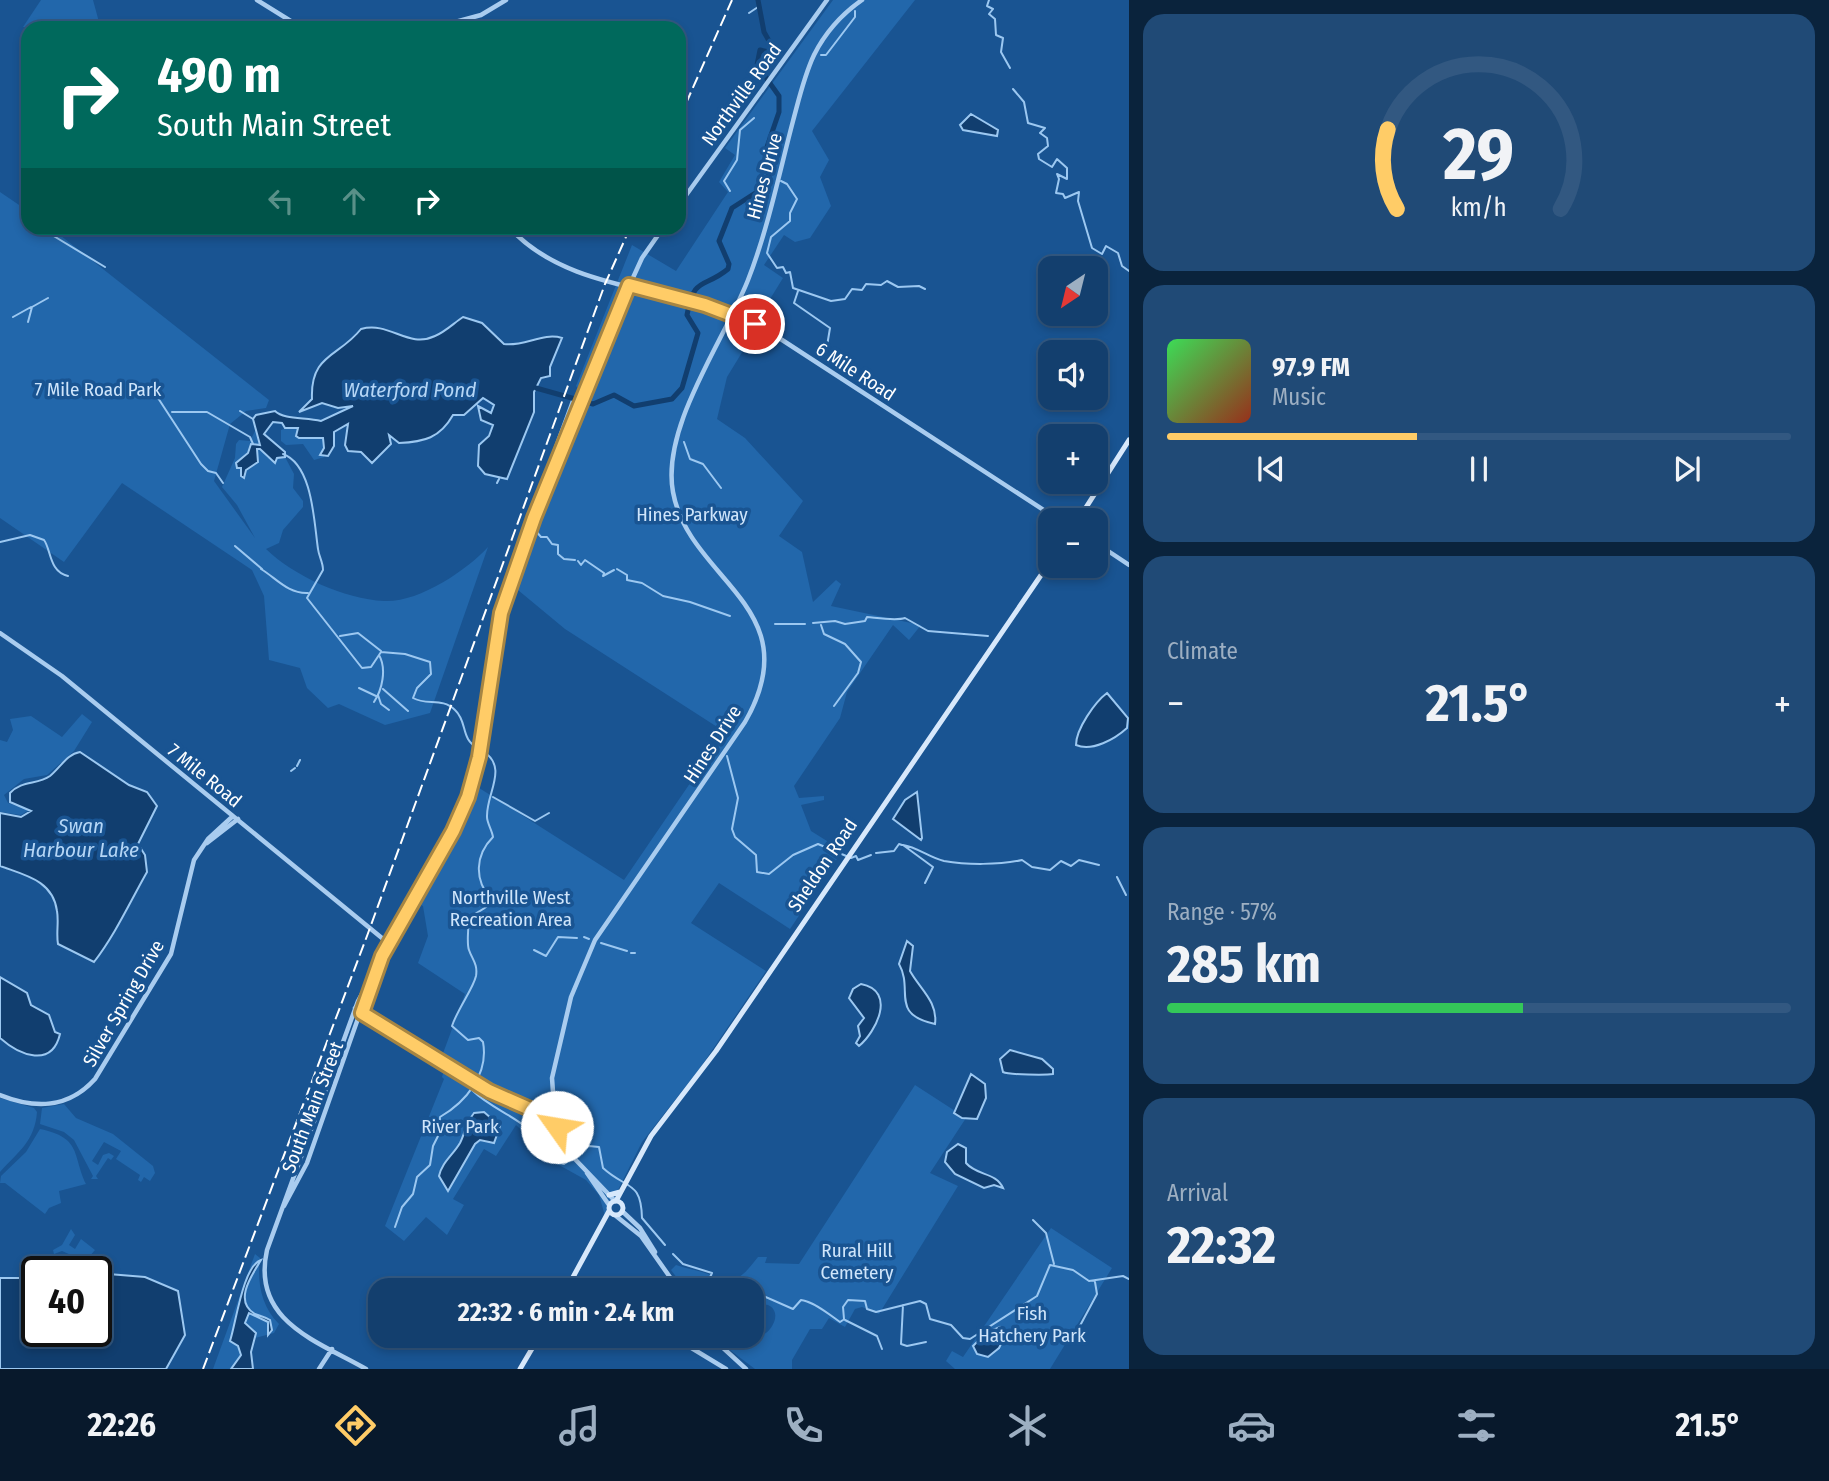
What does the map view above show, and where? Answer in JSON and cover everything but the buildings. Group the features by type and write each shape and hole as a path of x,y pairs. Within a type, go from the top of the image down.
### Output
{"main road":[{"path":"1086,508 1129,440"},
{"name":"Sheldon Road","path":"574,1277 615,1208 652,1136 716,1051 1039,578"},
{"path":"609,1195 625,1187"},
{"path":"520,1369 532,1348"}],"street":[{"path":"257,0 291,21"},
{"path":"459,21 481,15 506,0"},
{"name":"Northville Road","path":"686,195 827,0"},
{"name":"Hines Drive","path":"572,1155 557,1127 551,1093 553,1070 583,964 603,929 742,727 758,693 762,655 754,618 740,594 699,549 684,526 673,492 672,454 684,416 750,276 811,62 833,26 862,0"},
{"name":"6 Mile Road","path":"518,235 556,262 736,316 776,336 1041,508"},
{"path":"388,943 458,821 479,757 501,613 581,400 629,285 642,258 658,235"},
{"path":"1108,551 1129,565"},
{"name":"7 Mile Road","path":"0,634 62,676 388,943"},
{"name":"Silver Spring Drive","path":"0,1095 29,1105 52,1104 77,1095 95,1079 168,960 179,928 189,873 206,843 236,818"},
{"name":"South Main Street","path":"332,1349 281,1318 269,1297 265,1268 270,1241 355,1008 388,943"},
{"name":"South Main Street","path":"284,1206 307,1163 374,982 373,975"},
{"path":"355,1008 548,1126 557,1127"},
{"path":"489,1091 555,1120"},
{"path":"521,1110 550,1131 609,1195 615,1208"},
{"path":"587,1172 655,1252 672,1278"},
{"path":"691,1348 726,1369"},
{"path":"723,1348 746,1369"},
{"path":"319,1369 332,1349 366,1369"}],"green space":[{"path":"41,0 93,0 99,21 27,21"},
{"name":"Hines Parkway","path":"833,0 915,0 812,131 829,160 820,177 831,206 810,238 795,242 784,235 764,265 783,278 757,320 760,323 727,377 717,419 745,438 803,501 779,536 802,552 813,602 836,580 841,584 831,606 921,625 909,640 893,625 847,692 840,718 794,786 799,798 824,796 824,800 801,805 811,831 835,846 846,831 853,835 790,929 719,883 691,923 766,971 700,1068 642,1142 605,1216 599,1195 586,1180 541,1155 536,1143 516,1125 496,1156 484,1149 453,1199 464,1205 447,1235 426,1217 404,1241 385,1226 444,1079 442,1077 447,1060 442,1056 465,994 418,963 428,936 423,906 417,903 458,830 476,786 624,880 725,732 565,629 506,580 578,388 576,386 632,245 676,271 728,192 719,182 735,155 725,148"},
{"name":"7 Mile Road Park","path":"0,192 21,206 21,235 60,235 269,400 266,408 246,411 230,424 214,481 255,538 237,505 222,487 235,458 236,444 239,440 250,441 256,429 260,445 247,453 239,463 244,477 246,470 255,465 257,449 260,448 268,458 285,457 294,474 293,488 303,501 303,507 283,530 279,543 266,549 277,559 305,577 336,591 384,601 412,597 440,584 467,566 488,547 430,713 385,725 339,704 328,708 307,688 300,668 269,660 264,596 252,570 122,483 64,562 0,518"},
{"path":"293,426 298,428 296,436 323,438 324,457 328,456 314,460 303,444 286,445 281,441 281,430"},
{"path":"82,714 92,722 74,751 47,775 24,779 4,795 8,803 29,810 21,815 0,812 0,740 7,742 13,730 10,719 31,716 62,737"},
{"name":"Rural Hill Cemetery","path":"915,1085 966,1118 930,1173 958,1186 879,1314 862,1307 855,1309 845,1327 829,1318 822,1329 810,1329 792,1360 792,1369 755,1369 727,1348 764,1348 764,1334 774,1322 775,1312 764,1305 764,1278 737,1278 747,1271 758,1257 767,1257 765,1263 799,1264"},
{"path":"0,1098 34,1108 37,1112 29,1138 0,1172"},
{"path":"64,1104 76,1118 113,1134 153,1166 155,1173 150,1181 144,1177 141,1182 138,1180 140,1175 116,1159 121,1151 104,1142 92,1161 98,1165 103,1155 109,1153 114,1156 111,1160 108,1158 96,1176 98,1179 91,1179 93,1176 74,1140 64,1132 40,1124 42,1108"},
{"path":"40,1129 63,1137 69,1142 86,1184 59,1191 61,1203 49,1208 45,1214 5,1183 0,1183 1,1176 26,1152"},
{"name":"Fish Hatchery Park","path":"1051,1228 1112,1268 1050,1369 955,1369 946,1361 952,1351 963,1357"},
{"path":"71,1229 75,1235 69,1245 75,1249 81,1239 95,1250 90,1256 70,1256 62,1251 54,1254 53,1250 62,1245"},
{"path":"255,1254 260,1258 259,1276 264,1302 279,1324 274,1333 255,1338 250,1354 253,1369 213,1369"},
{"name":"Rural Hill Cemetery","path":"676,1265 721,1278 677,1278 671,1270"}],"water":[{"path":"971,114 998,130 997,136 963,130 960,125"},
{"name":"Waterford Pond","path":"463,317 482,323 504,344 548,337 562,338 550,367 550,376 541,378 534,392 534,412 507,479 485,474 478,466 479,445 489,436 493,425 481,420 478,406 491,413 494,405 483,398 464,415 453,415 443,429 430,437 399,443 389,435 391,444 372,463 361,452 348,451 345,445 348,424 334,432 334,446 328,456 320,455 324,448 323,438 299,438 296,436 298,428 285,428 282,423 273,422 264,434 285,452 285,457 277,458 275,463 257,449 258,462 246,470 244,478 241,476 241,468 237,468 236,463 248,453 251,444 260,445 253,419 256,415 275,411 290,417 321,421 353,406 338,408 322,403 299,412 312,399 313,384 321,364 361,329 381,329 425,339 442,332"},
{"path":"1107,693 1128,718 1127,728 1096,746 1076,745 1079,731 1087,716"},
{"name":"Swan Harbour Lake","path":"80,752 129,785 147,792 157,806 138,844 145,855 147,872 116,930 94,962 58,944 57,911 50,892 36,880 0,866 0,813 21,817 31,811 10,802 10,793 19,786 50,776 67,758"},
{"path":"917,792 921,840 893,819 905,800"},
{"path":"907,941 913,946 910,971 931,1002 935,1024 921,1020 907,1007 903,974 899,964"},
{"path":"0,977 27,993 31,1005 49,1015 55,1032 60,1034 50,1052 34,1056 26,1054 0,1038"},
{"path":"861,984 872,988 881,1003 877,1022 859,1046 856,1043 860,1036 858,1026 864,1018 849,998 853,989"},
{"path":"1010,1050 1042,1059 1053,1069 1053,1074 1003,1072 1000,1059"},
{"path":"971,1074 985,1084 986,1098 977,1119 962,1118 954,1113"},
{"path":"484,1112 500,1126 494,1143 480,1140 475,1144 448,1191 439,1176 440,1171 460,1143 474,1113"},
{"path":"958,1144 966,1148 966,1163 970,1167 996,1179 1003,1188 994,1185 984,1188 955,1174 945,1162 947,1152"},
{"path":"261,1260 250,1279 245,1302 255,1314 270,1320 272,1330 268,1335 268,1322 249,1313 245,1323 256,1333 251,1352 253,1369 231,1369 241,1355 238,1346 230,1341 241,1296 249,1273"},
{"path":"112,1274 145,1277 178,1291 185,1335 166,1369 0,1369 0,1278 21,1278 21,1347 112,1347"},
{"path":"1000,1327 1007,1332 999,1348 988,1357 977,1354 973,1346 986,1333"}],"waterway":[{"path":"536,388 593,404 614,395 634,406 672,399 682,388 698,333 687,315 693,294 701,284 728,269 729,264 719,241 732,208 760,190 769,178 767,147 779,112 779,96 757,65 760,50 769,52 773,48 764,32 758,0"},
{"path":"989,0 987,6 993,9 989,14 995,19 996,35 1003,38 1001,52 1010,68"},
{"path":"749,13 758,7"},
{"path":"821,55 826,55 855,17 855,11"},
{"path":"1013,89 1024,102 1028,123 1045,128 1040,133 1047,138 1048,146 1038,154 1039,159 1052,167 1057,159 1067,168 1067,179 1057,174 1059,179 1056,193 1063,194 1065,198 1079,192 1078,201 1092,248 1102,254 1106,246 1118,253 1122,266 1129,271"},
{"path":"730,191 724,181 737,160 740,130 754,118"},
{"path":"781,181 787,184 797,199 790,213 790,221 771,237 767,253 777,268 783,267 786,273 790,272 793,288 831,301 845,299 852,289 862,290 866,284 881,285 887,281 898,287 919,286 925,289"},
{"path":"52,235 105,267"},
{"path":"798,291 794,303 830,328 827,346 820,358"},
{"path":"28,322 32,307 48,298"},
{"path":"13,317 31,307"},
{"path":"158,398 201,464 208,471 216,473 223,483"},
{"path":"526,526 572,400"},
{"path":"240,411 253,419"},
{"path":"172,412 207,412 250,437 253,444"},
{"path":"684,442 690,459 703,464 721,488"},
{"path":"283,454 293,460 306,482 323,567 307,598 362,668 371,667 381,652 405,654 430,662 431,674 417,688 413,698 450,706 462,720 469,740 478,748"},
{"path":"497,483 499,479"},
{"path":"535,530 541,537 547,537 552,544 558,545 558,554 564,559 575,560"},
{"path":"0,542 30,535 44,540 57,570 68,576"},
{"path":"235,546 262,569"},
{"path":"578,561 581,565 585,560 604,573 603,576 614,570"},
{"path":"261,569 288,588 308,593"},
{"path":"617,569 627,575 627,580 642,583 663,596 730,616"},
{"path":"813,623 835,621 845,624 865,621 867,617 905,618 928,631 988,636"},
{"path":"775,624 805,624"},
{"path":"821,625 824,634 845,644 861,662 858,673 834,706"},
{"path":"340,636 358,633 381,651"},
{"path":"374,702 382,679 383,667 379,655"},
{"path":"359,688 376,696"},
{"path":"383,689 408,711"},
{"path":"378,695 381,704 389,710"},
{"path":"395,1227 402,1207 413,1194 417,1177 430,1165 433,1146 439,1134 440,1117 467,1095 474,1086 482,1065 483,1042 479,1038 468,1040 452,1026 476,976 468,948 469,922 491,899 485,892 479,868 483,852 493,837 487,817 495,773 491,758 483,751"},
{"path":"727,756 738,798 732,829 735,837 756,855 757,872 769,874 793,855 818,844 851,858 856,856 858,860 871,855"},
{"path":"297,766 300,760"},
{"path":"291,771 295,768"},
{"path":"493,797 535,821 549,813"},
{"path":"876,853 894,851 899,844 902,845"},
{"path":"903,845 939,860 953,862 993,864 1022,860 1032,867 1050,870 1061,861 1071,866 1079,860 1099,865"},
{"path":"903,845 933,867 925,883"},
{"path":"1117,877 1126,895"},
{"path":"534,950 546,956 558,937 577,938"},
{"path":"584,937 589,939"},
{"path":"601,943 627,951"},
{"path":"472,1090 531,1131 546,1155 556,1162 564,1164 589,1146 599,1147 603,1168 636,1191 642,1218 665,1245"},
{"path":"1033,1220 1046,1233 1054,1264"},
{"path":"673,1254 683,1264 712,1273 710,1278"},
{"path":"844,1319 843,1307 848,1300 865,1301 867,1309 876,1312 920,1301 926,1304 930,1319 951,1325 963,1338 970,1339 1037,1296 1050,1265 1073,1270 1089,1281 1123,1276 1129,1279"},
{"path":"1075,1335 1097,1294 1095,1282"},
{"path":"764,1296 793,1309 801,1300 806,1301 840,1322 843,1320"},
{"path":"903,1305 901,1344 907,1346 926,1342"},
{"path":"845,1320 877,1336 882,1349"}],"railway":[{"path":"686,103 732,0"},
{"path":"203,1369 367,936 605,284 627,235"}],"route":[{"path":"557,1127 555,1120 489,1091 362,1013 374,982 373,975 382,956 453,831 468,797 479,757 501,613 534,518 629,285 705,305 755,324"}],"park label":[{"name":"Northville West Recreation Area","path":"511,908"},
{"name":"River Park","path":"460,1126"}]}
